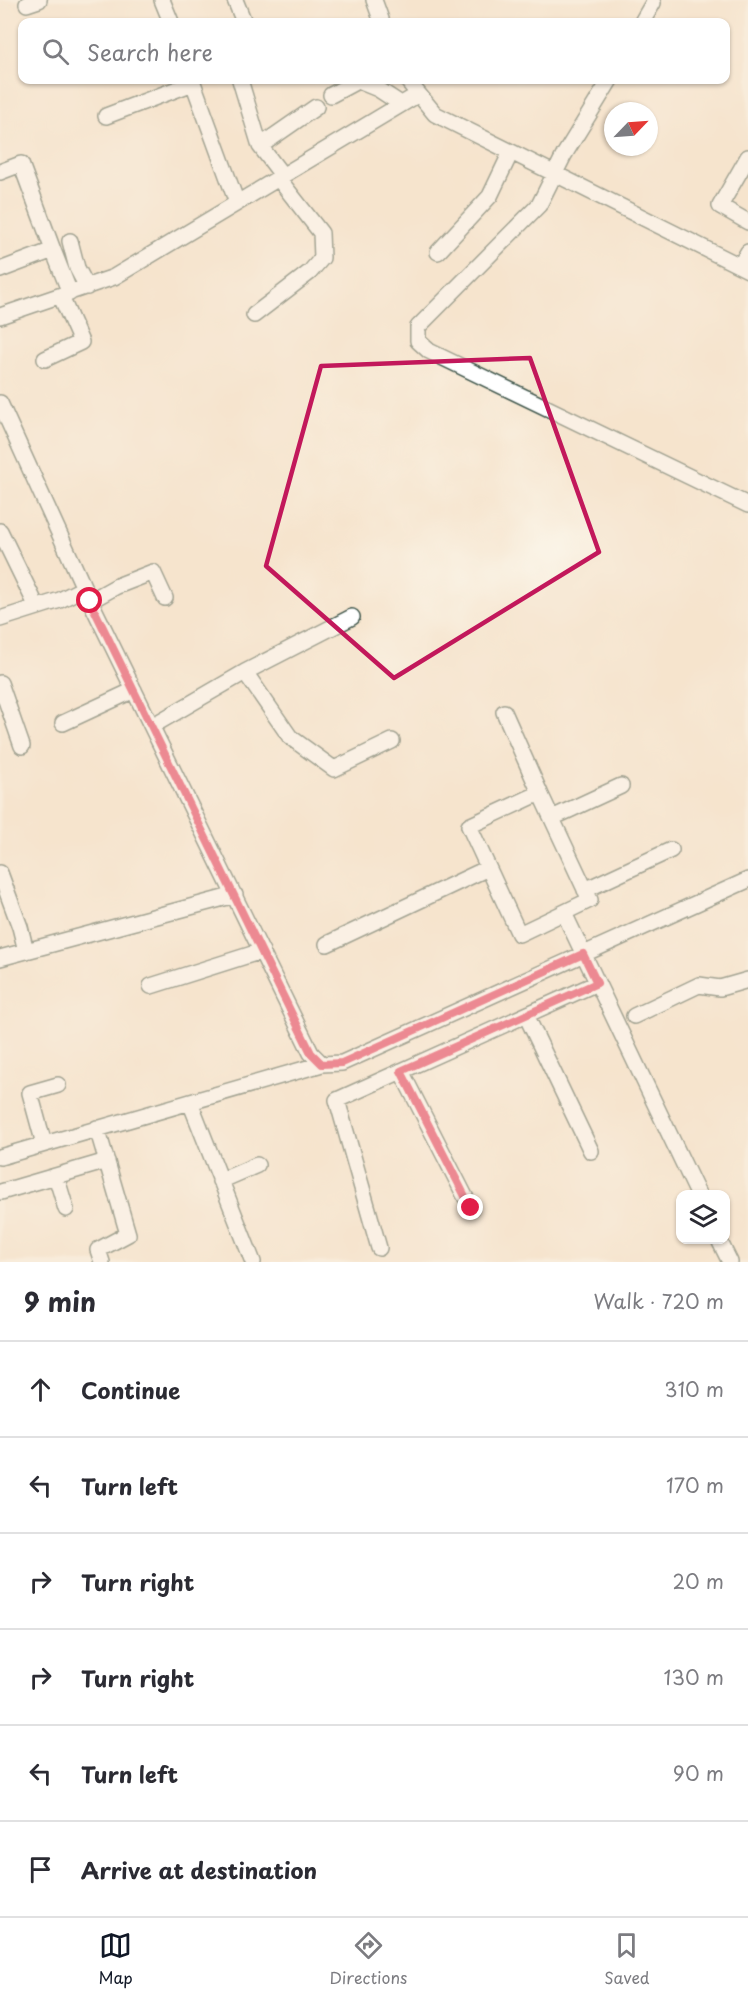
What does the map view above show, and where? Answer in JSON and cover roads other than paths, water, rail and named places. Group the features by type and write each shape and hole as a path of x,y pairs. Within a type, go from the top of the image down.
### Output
{"street":[{"path":"162,0 169,18"},
{"path":"235,0 242,18"},
{"path":"374,0 381,18"},
{"path":"644,18 652,3"},
{"path":"106,116 185,84"},
{"path":"193,84 237,203"},
{"path":"241,84 260,146 321,233 322,258 310,272 254,315"},
{"path":"331,95 349,84"},
{"path":"367,84 378,88 401,104"},
{"path":"410,84 435,114 744,268 748,252"},
{"path":"608,84 564,155 539,205 418,327 418,341 429,351 748,505"},
{"path":"0,316 114,277 417,94"},
{"path":"260,146 316,107"},
{"path":"438,252 490,196 511,152"},
{"path":"748,157 720,206 748,222"},
{"path":"0,172 21,164 53,250 81,342 45,359"},
{"path":"70,241 77,268 87,287"},
{"path":"0,270 53,250"},
{"path":"0,403 87,594 311,1053 322,1064"},
{"path":"0,531 37,607"},
{"path":"0,619 117,586 153,572 165,598"},
{"path":"152,726 244,672 352,617"},
{"path":"244,672 290,737 334,769 392,741"},
{"path":"0,683 22,746"},
{"path":"63,723 134,690"},
{"path":"504,712 590,900 519,934 469,826 540,793"},
{"path":"552,818 621,786"},
{"path":"585,890 671,850"},
{"path":"327,944 488,868"},
{"path":"0,873 20,927 26,951"},
{"path":"0,1157 322,1064 342,1063 748,880"},
{"path":"0,958 235,895"},
{"path":"564,913 696,1190"},
{"path":"152,986 262,951"},
{"path":"634,1016 699,985 720,988 748,980"},
{"path":"379,1248 338,1100 597,983"},
{"path":"526,1015 591,1151"},
{"path":"401,1071 471,1208"},
{"path":"44,1144 30,1093 58,1085"},
{"path":"189,1102 253,1262"},
{"path":"97,1128 128,1234 98,1250 102,1262"},
{"path":"1,1192 107,1161"},
{"path":"220,1181 257,1165"},
{"path":"56,1176 66,1209"},
{"path":"721,1244 730,1262"}]}
